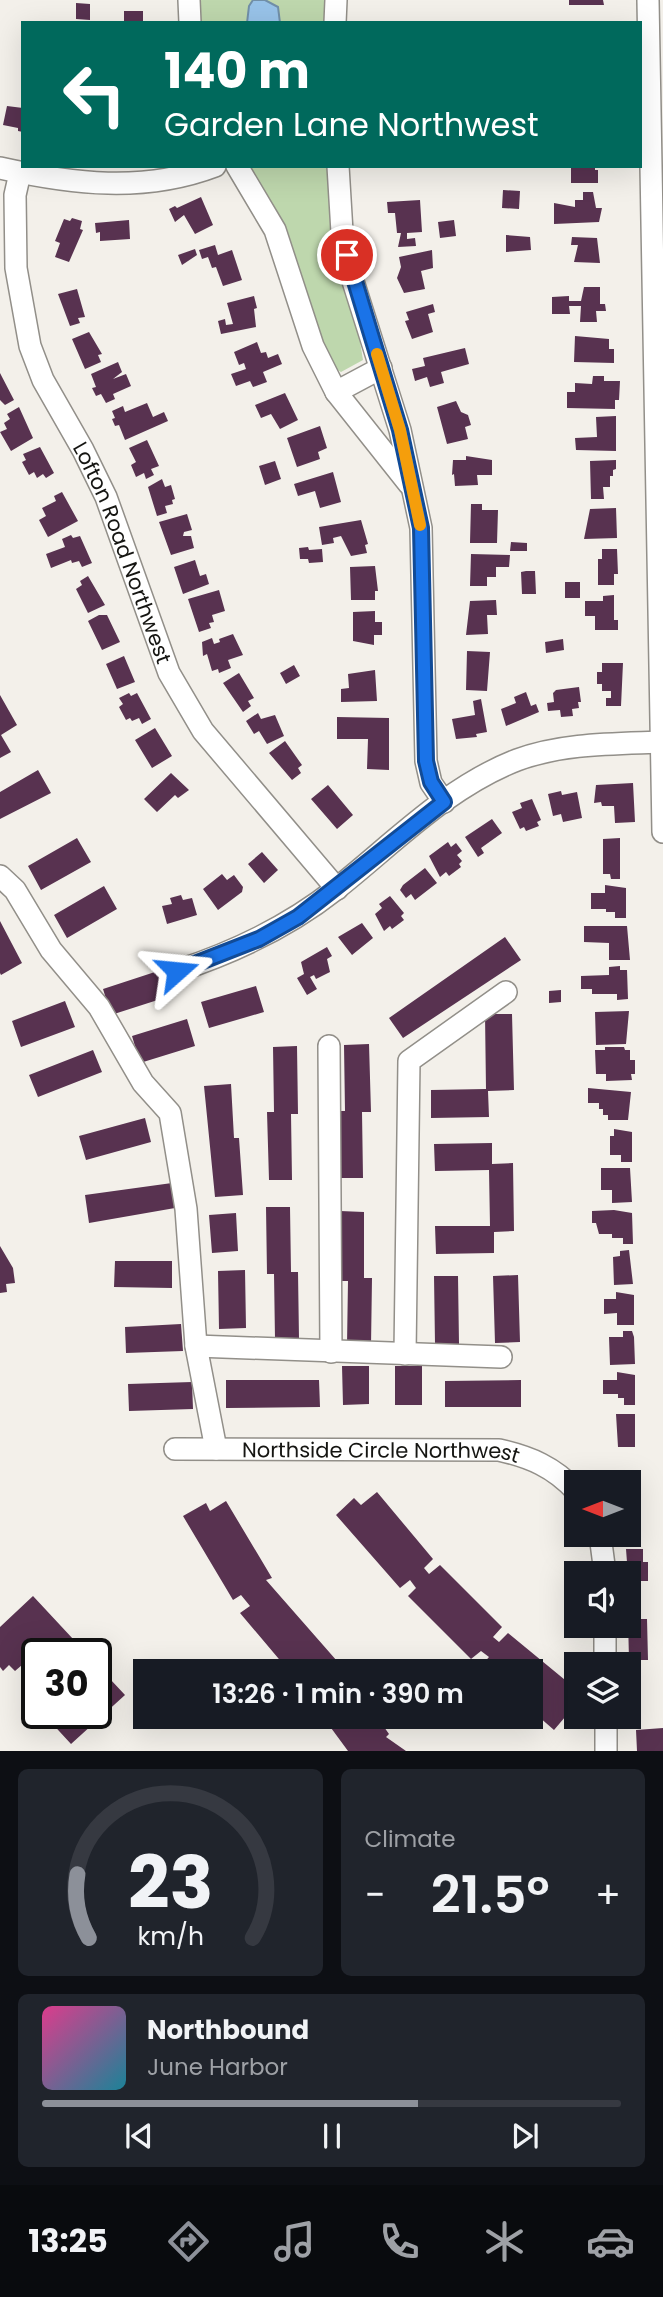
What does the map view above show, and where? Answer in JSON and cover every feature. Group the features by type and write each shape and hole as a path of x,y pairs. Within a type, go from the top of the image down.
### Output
{"street":[{"path":"189,0 190,21"},
{"path":"335,21 336,0"},
{"path":"648,0 663,832"},
{"path":"10,171 77,183 116,184 165,179 207,168"},
{"path":"238,168 275,230 313,345 337,391 413,489"},
{"path":"338,168 342,232 352,278 382,368 413,489 424,554 426,761 431,782 444,802"},
{"name":"Lofton Road Northwest","path":"10,171 15,195 16,268 30,346 43,380 106,497 169,673 203,731 337,889"},
{"path":"337,391 382,368"},
{"path":"177,971 259,939 337,889 396,837 494,770 538,753 580,746 662,742"},
{"path":"0,876 15,890 51,950 99,1007 143,1083 170,1113 186,1209 196,1346 216,1449"},
{"path":"405,1354 409,1061 506,992"},
{"path":"329,1046 331,1352"},
{"path":"196,1346 500,1357"},
{"name":"Northside Circle Northwest","path":"175,1449 499,1450 523,1455 546,1465 564,1481"},
{"path":"606,1729 606,1751"}],"green space":[{"path":"195,0 329,0 326,21 194,21"},
{"path":"246,168 331,168 363,360 341,372 331,366"}],"water":[{"path":"253,0 265,0 278,7 280,21 247,21 249,6"}],"building":[{"path":"569,0 603,0 604,5 569,5"},
{"path":"76,3 90,4 90,20 76,19"},
{"path":"124,11 143,11 143,21 124,21"},
{"path":"7,106 21,108 21,132 18,128 3,125"},
{"path":"571,168 598,170 598,183 571,183"},
{"path":"503,190 520,191 519,209 502,208"},
{"path":"583,192 593,192 596,208 602,208 599,222 554,224 554,203 575,207 575,200 583,200"},
{"path":"201,197 213,225 195,234 184,215 175,222 169,209"},
{"path":"420,200 422,232 407,233 407,239 415,238 416,246 398,247 401,233 397,233 395,213 388,213 387,202"},
{"path":"72,218 82,221 80,229 83,230 69,262 55,257 60,243 55,241 64,219 70,221"},
{"path":"129,220 130,239 100,241 100,232 96,233 95,223"},
{"path":"454,220 456,236 440,238 438,222"},
{"path":"506,235 530,237 531,250 506,252"},
{"path":"572,237 597,238 600,263 574,262 578,245 571,245"},
{"path":"215,245 218,255 232,250 242,280 223,286 216,267 212,268 208,257 202,259 199,250"},
{"path":"195,249 197,255 182,265 178,255"},
{"path":"432,250 433,268 421,271 425,289 404,293 397,278 401,267 399,257"},
{"path":"584,287 600,287 600,304 605,304 606,311 596,311 597,322 580,322 581,306 569,306 570,314 552,314 552,297 569,296 569,301 581,301"},
{"path":"77,289 85,317 78,318 80,323 70,326 58,294"},
{"path":"254,296 257,308 254,309 256,327 221,334 218,321 225,319 226,325 233,324 227,303"},
{"path":"433,304 435,312 428,314 433,332 412,339 405,321 409,320 406,312"},
{"path":"89,332 102,354 98,355 101,362 85,369 72,339"},
{"path":"575,336 609,339 609,349 614,349 614,363 574,362"},
{"path":"257,342 261,353 266,352 268,358 278,354 282,364 263,372 267,382 253,387 250,381 236,386 231,374 246,369 244,363 239,365 234,352"},
{"path":"465,348 469,364 441,372 444,383 430,387 427,377 415,381 412,369 425,366 423,358"},
{"path":"118,362 122,372 113,379 126,374 131,386 113,394 115,399 106,403 101,394 96,396 92,388 96,387 91,374"},
{"path":"0,373 14,400 5,405 0,400"},
{"path":"593,376 604,376 604,381 620,381 619,400 615,400 615,409 567,408 567,392 575,392 575,383 592,384"},
{"path":"285,393 298,420 280,429 271,414 261,418 255,405"},
{"path":"456,401 461,412 468,415 471,425 465,427 468,439 447,444 437,407"},
{"path":"147,403 153,417 164,412 168,421 125,440 119,425 115,426 112,411 123,406 125,412"},
{"path":"19,407 33,438 11,451 0,432 7,429 4,423 10,419 7,414"},
{"path":"616,416 616,451 576,450 575,438 597,437 596,417"},
{"path":"320,426 327,448 318,452 320,459 297,467 287,438"},
{"path":"147,440 159,466 151,469 154,475 146,479 144,473 136,477 131,465 136,462 129,448"},
{"path":"40,447 54,473 46,478 43,474 37,478 34,472 29,475 22,462 26,460 23,454"},
{"path":"466,456 492,460 492,475 477,475 478,485 455,486 454,474 452,475 453,460 466,460"},
{"path":"616,460 616,469 613,470 613,476 610,476 610,487 603,487 604,499 591,499 590,461"},
{"path":"275,461 281,479 265,485 259,466"},
{"path":"333,472 341,502 320,508 315,491 298,496 294,484"},
{"path":"162,479 165,487 171,485 175,499 172,500 173,504 165,506 167,513 157,516 148,487"},
{"path":"62,492 78,521 48,537 39,520 46,516 42,508 56,501 54,496"},
{"path":"471,504 482,504 482,510 498,510 497,543 470,543"},
{"path":"616,508 617,538 584,539 590,509"},
{"path":"187,514 192,530 184,532 183,536 191,536 194,548 171,555 159,522"},
{"path":"361,520 368,544 365,545 367,553 351,556 341,536 333,538 334,543 322,545 319,527"},
{"path":"71,535 73,538 80,536 92,563 82,567 79,561 72,563 71,560 51,568 46,554 65,547 62,539"},
{"path":"511,542 527,543 527,551 510,551"},
{"path":"308,547 309,550 322,549 323,562 309,563 308,559 300,559 299,548"},
{"path":"602,549 617,549 618,574 614,574 614,585 598,585 598,559 602,559"},
{"path":"471,554 510,555 509,567 496,567 496,577 487,577 487,586 470,586"},
{"path":"195,560 200,576 206,574 209,584 183,594 174,567"},
{"path":"375,566 378,591 375,591 375,600 351,600 350,567"},
{"path":"535,571 536,594 522,594 521,572"},
{"path":"88,576 105,605 88,613 76,589 82,585 80,581"},
{"path":"565,582 580,582 580,598 565,598"},
{"path":"219,590 225,611 212,615 214,622 209,623 211,628 199,632 188,599"},
{"path":"614,595 614,620 618,620 618,630 595,630 595,616 585,616 585,601 603,601 603,596"},
{"path":"496,600 497,615 487,615 488,634 466,635 470,601"},
{"path":"375,611 375,622 382,622 382,635 374,635 374,645 353,641 353,612"},
{"path":"99,615 107,615 120,642 102,650 88,621"},
{"path":"233,634 243,655 228,660 231,668 219,673 218,669 212,671 207,654 203,656 202,642 212,638 214,644"},
{"path":"563,639 564,650 546,653 545,642"},
{"path":"467,651 490,652 487,691 466,690"},
{"path":"124,656 135,682 117,689 106,664"},
{"path":"602,663 623,663 621,706 606,706 606,698 611,698 611,691 602,691 602,684 597,684 597,672 602,672"},
{"path":"294,665 300,676 286,684 280,673"},
{"path":"375,670 377,701 341,702 341,689 349,688 348,674"},
{"path":"239,673 254,698 248,701 251,706 243,712 223,683"},
{"path":"579,687 581,702 578,702 579,708 572,709 573,716 561,717 560,710 548,711 547,703 554,702 553,693 556,690"},
{"path":"526,692 531,706 536,704 539,712 506,726 501,709 516,703 514,697"},
{"path":"129,693 131,696 137,693 151,719 142,724 139,718 126,720 119,707 123,704 119,698"},
{"path":"0,695 17,725 1,735 11,752 0,758"},
{"path":"481,699 487,732 476,734 477,737 456,739 452,719 475,715 473,701"},
{"path":"258,713 261,719 275,715 284,736 267,744 259,731 254,734 246,721"},
{"path":"337,717 389,718 389,770 367,769 368,739 337,739"},
{"path":"155,728 172,756 152,768 135,740"},
{"path":"285,741 302,765 298,768 301,773 292,780 269,753"},
{"path":"38,770 51,793 0,819 0,792"},
{"path":"171,773 189,790 178,798 175,795 157,812 144,799"},
{"path":"633,783 635,822 615,823 614,806 594,803 596,785"},
{"path":"328,785 353,815 337,829 311,799"},
{"path":"561,791 562,795 577,792 582,818 563,822 561,814 553,816 548,794"},
{"path":"532,799 541,820 537,822 539,826 526,831 524,827 520,829 512,812 522,808 520,803"},
{"path":"492,819 502,833 481,848 484,853 478,857 465,837"},
{"path":"77,838 91,862 41,890 28,866"},
{"path":"620,838 620,879 611,879 610,874 603,874 603,839"},
{"path":"448,842 451,847 456,843 462,851 457,855 462,861 459,864 461,867 449,876 446,872 440,877 429,856"},
{"path":"262,852 278,870 264,883 248,864"},
{"path":"425,868 437,883 415,900 411,894 406,898 400,890 403,885"},
{"path":"222,874 227,880 234,875 243,887 242,892 218,910 203,889"},
{"path":"605,885 626,888 626,918 615,918 615,912 606,912 606,909 591,909 591,893 605,893"},
{"path":"104,886 117,909 67,938 54,915"},
{"path":"181,895 183,900 192,898 197,915 167,924 162,906 172,904 170,898"},
{"path":"390,896 404,913 401,916 404,920 392,929 390,926 384,931 375,914 382,908 379,904"},
{"path":"0,921 22,963 1,975 0,973"},
{"path":"362,923 373,938 352,955 338,937"},
{"path":"584,926 627,926 630,960 609,960 609,943 584,942"},
{"path":"505,937 521,960 403,1038 389,1018"},
{"path":"327,947 332,956 327,959 330,972 316,979 314,975 310,977 317,989 307,995 297,978 304,974 301,962"},
{"path":"620,966 620,970 627,970 628,999 617,1000 617,994 592,994 592,989 581,989 581,976 609,975 609,967"},
{"path":"158,971 167,997 111,1015 103,989"},
{"path":"256,986 264,1012 209,1028 201,1002"},
{"path":"561,990 561,1002 549,1003 549,991"},
{"path":"65,1001 75,1027 21,1047 12,1021"},
{"path":"629,1011 626,1044 596,1045 595,1012"},
{"path":"485,1014 512,1014 514,1090 488,1091 489,1117 431,1118 431,1090 486,1089"},
{"path":"187,1019 195,1046 140,1063 132,1036"},
{"path":"369,1044 371,1112 362,1112 363,1178 339,1178 337,1111 345,1111 344,1045"},
{"path":"297,1046 298,1114 291,1114 292,1180 269,1180 267,1112 274,1112 273,1047"},
{"path":"605,1047 624,1047 625,1050 630,1050 630,1060 635,1060 632,1080 606,1081 606,1074 596,1074 595,1050 605,1050"},
{"path":"93,1050 102,1072 38,1097 29,1075"},
{"path":"231,1084 234,1138 239,1138 243,1195 215,1197 204,1086"},
{"path":"588,1088 631,1092 628,1120 608,1120 608,1115 603,1115 603,1109 599,1109 599,1103 588,1103"},
{"path":"145,1118 151,1142 86,1160 79,1136"},
{"path":"614,1129 632,1132 632,1162 621,1162 621,1155 610,1155 610,1136 614,1136"},
{"path":"492,1143 492,1164 513,1163 514,1231 494,1232 494,1253 436,1254 435,1226 490,1226 489,1170 435,1171 434,1144"},
{"path":"601,1168 630,1168 632,1202 612,1203 612,1190 601,1190"},
{"path":"172,1183 175,1208 89,1223 85,1195"},
{"path":"266,1207 290,1207 291,1272 298,1272 299,1339 275,1339 274,1274 267,1274"},
{"path":"340,1211 364,1212 364,1278 372,1278 371,1346 347,1345 348,1281 339,1281"},
{"path":"592,1211 632,1213 633,1244 623,1244 623,1238 612,1238 612,1234 599,1234 596,1223 592,1223"},
{"path":"236,1213 238,1251 212,1253 209,1215"},
{"path":"0,1246 13,1268 15,1283 6,1284 7,1292 0,1293"},
{"path":"629,1250 633,1284 614,1285 613,1257 620,1256 620,1251"},
{"path":"115,1261 172,1261 172,1288 114,1287"},
{"path":"245,1270 246,1328 219,1329 218,1271"},
{"path":"518,1275 520,1342 495,1343 493,1276"},
{"path":"434,1276 458,1276 459,1344 435,1344"},
{"path":"616,1292 634,1295 634,1325 617,1325 617,1313 604,1314 604,1299 616,1299"},
{"path":"181,1324 183,1351 126,1353 125,1327"},
{"path":"623,1331 632,1331 635,1364 610,1365 609,1337 623,1337"},
{"path":"342,1366 369,1366 369,1404 343,1405"},
{"path":"395,1366 422,1366 422,1405 395,1405"},
{"path":"617,1372 635,1375 635,1405 624,1405 624,1398 618,1398 618,1394 603,1394 603,1380 617,1380"},
{"path":"226,1380 319,1380 320,1407 226,1408"},
{"path":"521,1380 521,1407 445,1407 445,1381"},
{"path":"192,1382 193,1409 129,1411 128,1384"},
{"path":"616,1414 635,1414 635,1447 618,1447"},
{"path":"377,1492 433,1559 424,1568 429,1574 440,1565 502,1627 493,1637 499,1642 508,1633 540,1659 487,1659 489,1657 481,1651 471,1659 408,1596 416,1588 410,1580 400,1588 336,1515 354,1498 361,1505"},
{"path":"226,1501 272,1578 266,1580 335,1659 279,1659 240,1613 250,1606 241,1595 233,1600 183,1516 206,1503 210,1511"},
{"path":"626,1549 643,1549 643,1562 648,1562 648,1581 641,1581 641,1561 627,1561"},
{"path":"33,1596 72,1638 21,1638 21,1666 15,1671 9,1665 3,1671 0,1667 0,1627"},
{"path":"641,1619 647,1619 648,1660 641,1660 641,1652 629,1652 628,1638 641,1638"},
{"path":"543,1662 564,1679 564,1718 554,1730 543,1720"},
{"path":"112,1681 125,1695 112,1707"},
{"path":"663,1728 663,1751 637,1751 636,1730"},
{"path":"57,1729 88,1729 71,1744"},
{"path":"332,1729 385,1729 389,1734 386,1737 406,1751 348,1751"}],"slow traffic":[{"path":"377,354 400,430 420,525"}],"route":[{"path":"177,971 217,958 298,917 337,889 396,837 444,802 431,782 426,761 424,554 421,528 400,430 347,255"}]}
